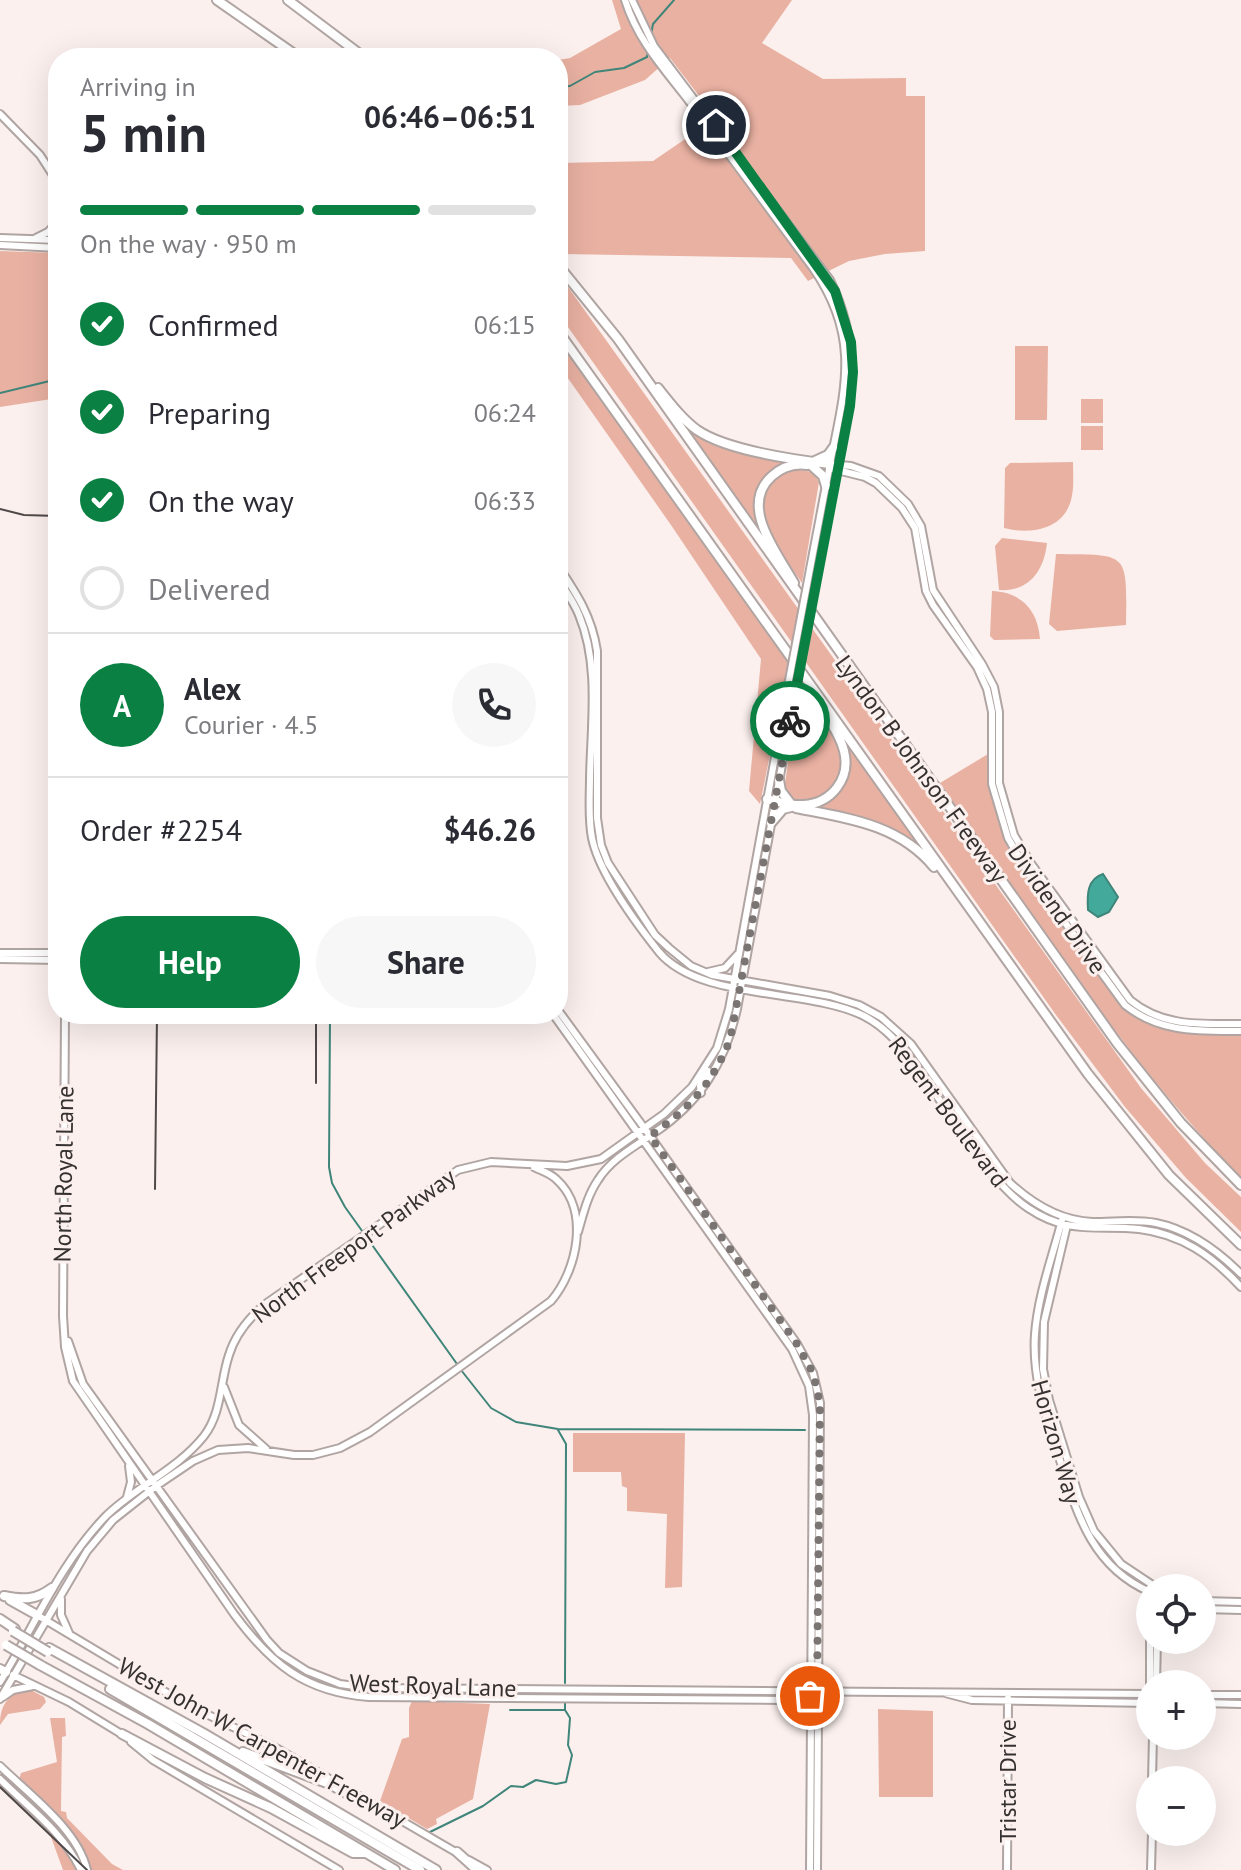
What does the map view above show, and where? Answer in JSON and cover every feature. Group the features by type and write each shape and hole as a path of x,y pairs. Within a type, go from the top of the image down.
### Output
{"highway":[{"path":"210,0 262,30"},
{"path":"217,0 286,48"},
{"path":"290,1 352,48"},
{"name":"Lyndon B Johnson Freeway","path":"568,277 618,339 1130,1061 1181,1123 1241,1185"},
{"path":"618,339 679,414 700,432 736,447 834,467"},
{"name":"Lyndon B Johnson Freeway","path":"568,345 1088,1074 1169,1175 1241,1245"},
{"path":"814,619 765,531 758,510 760,494 773,475 794,465 812,464 833,448"},
{"path":"812,464 823,476 826,486"},
{"path":"761,614 838,735 846,759 844,775 831,794 813,804 783,809 771,823"},
{"path":"779,780 781,791 791,806"},
{"path":"771,802 876,825 905,840 925,856 977,920"},
{"path":"2,1595 24,1600 52,1588"},
{"path":"2,1595 37,1615"},
{"name":"West John W Carpenter Freeway","path":"0,1621 203,1733 436,1870"},
{"name":"West John W Carpenter Freeway","path":"3,1643 395,1870"},
{"path":"48,1650 420,1870"},
{"path":"203,1733 214,1735 248,1754 365,1799"},
{"path":"122,1734 193,1772 271,1808 353,1853 364,1853"},
{"path":"457,1852 477,1870"}],"main road":[{"path":"625,0 647,49 670,72"},
{"path":"0,1682 47,1620 85,1555 113,1520 154,1484 218,1450 248,1448 294,1455 326,1453 354,1442 551,1301 565,1283 590,1194 598,1179 616,1160 677,1118 701,1093 730,1040 834,467 850,406 849,331 830,280 670,72 632,0"},
{"path":"0,114 48,167"},
{"path":"35,239 48,232"},
{"path":"0,238 48,240"},
{"path":"0,245 48,247"},
{"path":"701,1093 700,1086 710,1069 738,984 740,951 771,802 787,691 826,486 834,467 833,448 850,366"},
{"name":"Dividend Drive","path":"834,467 851,466 879,476 908,504 925,537 930,590 983,678 990,699 992,784 1008,838 1026,869 1130,1000 1148,1014 1180,1023 1241,1024"},
{"name":"Regent Boulevard","path":"568,581 584,604 597,651 597,818 602,848 616,877 655,935 703,972 738,984"},
{"name":"Regent Boulevard","path":"568,596 580,617 591,659 592,840 609,880 661,955 692,975 846,1009 873,1021 901,1045 996,1179 1026,1207 1094,1230 1136,1229 1173,1237 1194,1246 1216,1262 1241,1287"},
{"name":"Dividend Drive","path":"1088,949 1125,1005 1144,1019 1179,1030 1241,1031"},
{"path":"703,972 725,968 740,951"},
{"path":"0,953 48,953"},
{"path":"0,959 48,960"},
{"name":"North Royal Lane","path":"65,1024 63,1199 65,1334 70,1371 78,1392 147,1489"},
{"path":"565,1024 813,1373 820,1403 813,1692 817,1870"},
{"name":"North Freeport Parkway","path":"154,1484 205,1434 223,1384 229,1354 238,1334 252,1316 355,1240 458,1170 491,1162 567,1166 594,1161 679,1102 711,1060"},
{"path":"527,1165 550,1174 562,1185 574,1212 577,1235"},
{"name":"Regent Boulevard","path":"1065,1221 1131,1221 1169,1227 1206,1244 1241,1274"},
{"name":"Horizon Way","path":"1065,1221 1039,1336 1039,1394 1085,1514 1103,1544 1136,1575"},
{"name":"North Royal Lane","path":"65,1334 78,1374 92,1396"},
{"path":"223,1384 239,1425 269,1451"},
{"name":"West Royal Lane","path":"92,1396 235,1598 279,1653 328,1680 360,1687 407,1688 941,1692 972,1700 1136,1694"},
{"path":"126,1499 131,1482 128,1462"},
{"name":"Horizon Way","path":"1069,1473 1074,1509 1092,1542 1113,1566 1136,1582"},
{"path":"0,1699 7,1672 52,1588 78,1550 107,1515 126,1499 147,1489"},
{"name":"West Royal Lane","path":"147,1489 262,1650 302,1680 350,1695 786,1700 813,1692"},
{"path":"78,1550 85,1555"},
{"path":"61,1596 61,1615 69,1633"},
{"path":"227,1603 235,1598"},
{"path":"1216,1601 1241,1602"},
{"path":"1216,1609 1241,1610"},
{"name":"West John W Carpenter Freeway","path":"37,1615 184,1703 278,1749 487,1870"},
{"path":"302,1680 307,1671"},
{"path":"7,1672 69,1702 122,1734 153,1760 339,1870"},
{"path":"0,1699 13,1690 35,1686"},
{"path":"407,1688 407,1697"},
{"path":"810,1870 810,1724 813,1692"},
{"path":"1216,1695 1241,1695"},
{"name":"West Royal Lane","path":"1008,1697 1136,1702"},
{"name":"Tristar Drive","path":"1007,1870 1008,1697"},
{"path":"786,1700 802,1706 810,1724"},
{"path":"1216,1703 1241,1704"},
{"path":"0,1766 67,1831 85,1860 87,1870"},
{"path":"0,1779 53,1827 81,1870"},
{"path":"1151,1870 1152,1846"}],"shaded area":[{"path":"612,0 792,0 762,43 823,79 906,78 906,96 925,96 925,251 849,261 808,281 791,258 568,254 568,163 653,161 716,118 670,58 645,80 580,105 568,106 568,58 621,29"},
{"path":"0,251 48,253 48,400 0,407"},
{"path":"568,287 1141,1088 1205,1163 1241,1197 1241,1232 1186,1178 1125,1107 1056,1015 568,327"},
{"path":"1015,346 1048,346 1047,420 1015,420"},
{"path":"568,351 736,585 827,722 838,744 842,763 836,781 823,794 805,801 795,801 784,790 798,694 783,691 760,804 749,791 761,659 568,378"},
{"path":"1081,399 1103,399 1103,423 1081,423"},
{"path":"675,416 712,442 805,462 780,468 756,501 757,523 767,541 765,542"},
{"path":"1081,426 1103,426 1103,450 1081,450"},
{"path":"1073,462 1072,497 1057,522 1040,529 1022,531 1004,528 1005,468 1010,463"},
{"path":"793,469 813,472 819,482 802,583 773,538 762,506 764,491 774,479"},
{"path":"1002,538 1047,543 1042,562 1033,578 1010,590 999,590 995,546"},
{"path":"1056,554 1098,555 1119,562 1126,583 1126,625 1057,631 1049,624"},
{"path":"992,591 1011,595 1026,604 1036,619 1040,639 994,640 990,636"},
{"path":"838,728 927,853 905,836 881,824 805,809 845,778"},
{"path":"988,754 993,798 1012,852 1119,1004 1146,1023 1176,1032 1241,1035 1241,1178 1158,1085 1120,1037 940,783"},
{"path":"573,1433 685,1433 682,1587 665,1588 667,1514 627,1511 627,1488 622,1486 621,1472 573,1472"},
{"path":"31,1690 44,1697 46,1702 40,1709 8,1714 0,1725 7,1700 17,1693"},
{"path":"412,1701 490,1704 473,1799 436,1819 437,1824 427,1829 380,1801 402,1739 409,1737 409,1708"},
{"path":"878,1709 933,1711 933,1797 879,1797"},
{"path":"50,1718 65,1718 61,1811 66,1812 67,1818 112,1864 123,1870 63,1870 43,1815 19,1780 21,1773 57,1762"}],"water":[{"path":"1103,874 1118,897 1109,912 1098,917 1088,910 1088,893 1094,880"}],"waterway":[{"path":"651,35 653,24 674,0"},
{"path":"568,86 595,72 624,68 647,57 648,50"},
{"path":"0,393 48,381"},
{"path":"330,1024 329,1167 332,1183 345,1207 457,1364"},
{"path":"461,1370 491,1408 516,1422 558,1429 805,1430"},
{"path":"558,1430 566,1444 565,1683"},
{"path":"430,1832 483,1806 511,1786 523,1787 536,1780 556,1784 566,1782 572,1755 568,1745 570,1718 565,1703"},
{"path":"510,1710 565,1710"}],"tram line":[{"path":"0,1787 87,1870"}],"railway":[{"path":"0,509 24,515 48,516"},
{"path":"155,1189 157,1024"},
{"path":"316,1024 316,1083"}],"way so far":[{"path":"790,721 730,1040 701,1093 677,1118 650,1136 797,1344 813,1373 820,1403 819,1633 817,1690 810,1696"}],"route":[{"path":"716,125 830,280 843,314 853,357 850,406 790,721"}]}
